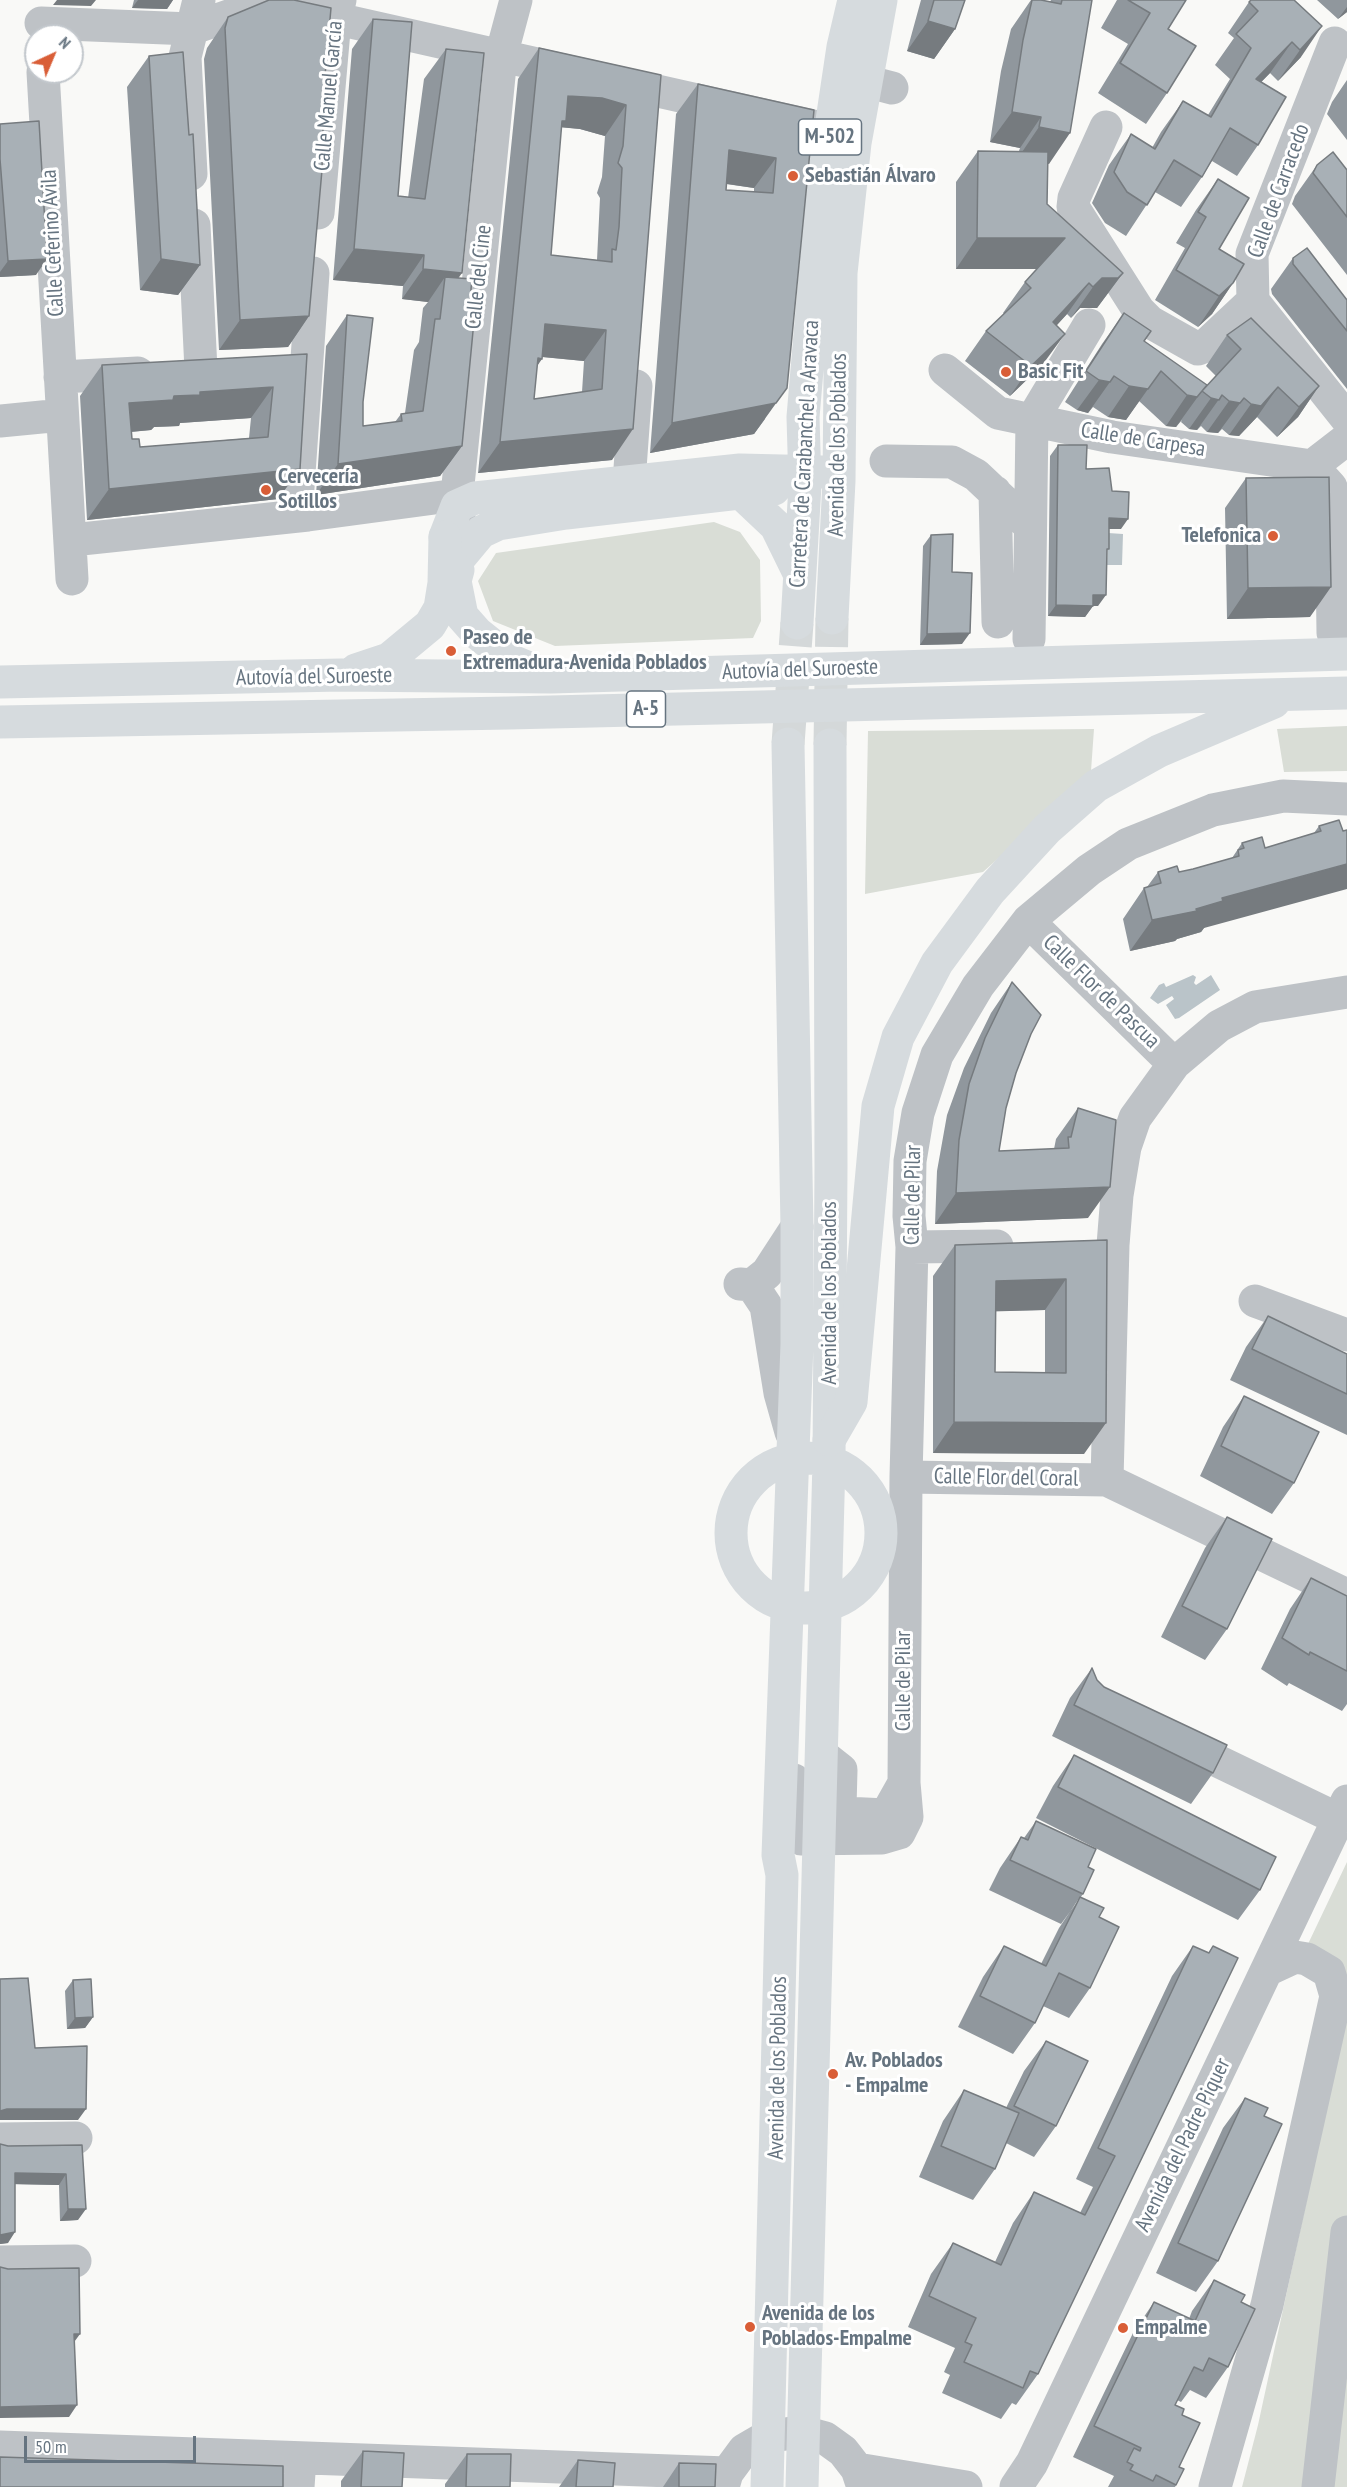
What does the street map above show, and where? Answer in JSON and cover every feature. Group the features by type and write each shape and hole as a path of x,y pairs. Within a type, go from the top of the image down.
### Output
{"main road":[{"name":"Carretera de Carabanchel a Aravaca","path":"797,623 805,478 802,417 824,181 843,46 854,0"},
{"name":"Avenida de los Poblados","path":"832,618 839,478 841,273 855,143 878,85 881,0"},
{"path":"456,527 498,524 743,481 789,447 802,417"},
{"path":"340,675 388,659 430,626 441,599 456,527 475,498 629,482 839,478"},
{"path":"743,481 776,526 800,574"},
{"path":"456,527 455,581 462,616 477,633 512,662 551,677"},
{"name":"Autovía del Suroeste","path":"0,682 340,675 551,677 1340,644"},
{"name":"Autovía del Suroeste","path":"0,722 508,713 1347,693"},
{"path":"829,1450 850,1402 878,1106 898,1037 937,963 990,891 1047,829 1096,786 1159,751 1292,694"},
{"name":"Avenida de los Poblados","path":"767,2487 783,1875 778,1855 794,1450 797,1227 788,744"},
{"name":"Avenida de los Poblados","path":"802,2487 829,1450 830,745"},
{"path":"794,1450 829,1450 865,1486 878,1508 882,1532 879,1557 867,1579 849,1596 825,1607 802,1609 788,1606 757,1591 741,1572 732,1549 731,1524 738,1499 753,1479 794,1450"}],"street":[{"name":"Calle del Cine","path":"456,527 501,56 516,0"},
{"path":"41,20 195,14 266,3 338,9 501,56 831,130"},
{"name":"Calle Manuel García","path":"296,516 293,365 338,9"},
{"path":"195,14 185,57 201,370"},
{"name":"Calle de Carracedo","path":"1253,300 1252,254 1331,39"},
{"name":"Calle Ceferino Ávila","path":"44,84 62,415 72,540 72,579"},
{"path":"657,126 659,92"},
{"path":"1106,128 1074,198 1073,207 1144,317 1198,349 1205,346 1253,300 1347,419"},
{"path":"1029,639 1032,420 1089,325"},
{"path":"629,482 638,360"},
{"path":"60,377 236,368"},
{"name":"Calle de Carpesa","path":"945,370 998,413 1112,437 1312,466"},
{"path":"0,421 62,415"},
{"path":"1340,644 1331,487 1312,466 1347,439"},
{"path":"886,461 952,462 976,475 1029,524"},
{"path":"995,492 998,622"},
{"path":"72,540 296,516 396,501 456,527"},
{"name":"Calle de Pilar","path":"819,1839 882,1838 899,1833 907,1817 904,1783 906,1477 912,1247 909,1216 910,1161 918,1113 937,1055 978,986 1028,921 1089,870 1128,844 1161,829 1214,810 1283,796 1347,799"},
{"name":"Calle Flor de Pascua","path":"1028,921 1174,1064"},
{"path":"1347,992 1255,1007 1219,1026 1174,1064 1135,1118 1120,1176 1098,1244 1107,1480 1347,1595"},
{"path":"794,1450 780,1393 766,1306 746,1284 767,1273 797,1227"},
{"path":"912,1247 1028,1245"},
{"path":"1255,1301 1346,1331"},
{"name":"Calle Flor del Coral","path":"906,1477 1107,1480"},
{"name":"Avenida de los Poblados","path":"785,1650 795,1706 794,1819 801,1839 819,1839"},
{"path":"1155,1731 1343,1810"},
{"name":"Calle de Pilar","path":"822,1755 841,1770 840,1807 844,1813 886,1815 904,1783"},
{"name":"Avenida del Padre Piquer","path":"1016,2487 1032,2463 1343,1810"},
{"path":"1215,2487 1267,2305 1336,1996 1329,1972 1307,1959 1295,1957 1267,1970"},
{"path":"0,2139 76,2138"},
{"path":"1317,2487 1347,2232"},
{"path":"0,2262 75,2261"},
{"path":"0,2447 299,2472 725,2480 744,2450 768,2436 803,2432 825,2438 843,2451 860,2478 966,2487"}],"shaded area":[{"path":"714,522 740,532 760,560 761,621 753,638 555,646 493,621 478,581 496,553"},
{"path":"1108,533 1123,534 1122,565 1107,565"},
{"path":"1347,726 1347,771 1284,772 1277,729"},
{"path":"1094,729 1090,785 1028,832 983,872 865,894 868,731"},
{"path":"1193,975 1196,977 1194,983 1196,985 1211,975 1220,990 1179,1018 1175,1019 1166,1005 1174,999 1172,996 1158,1004 1150,998 1159,985 1164,983 1166,987"},
{"path":"1347,1862 1347,1997 1308,1944"},
{"path":"1347,2014 1347,2487 1242,2487 1258,2425"}],"building":[{"path":"269,0 294,0 331,8 324,87 322,170 309,316 240,320 225,28 228,17"},
{"path":"934,0 965,0 955,29 928,21"},
{"path":"1032,0 1061,4 1062,0 1092,0 1070,133 1039,127 1041,117 1012,112 1023,40"},
{"path":"1128,0 1186,0 1168,29 1196,46 1167,93 1120,63 1150,13"},
{"path":"1251,0 1294,0 1322,26 1300,50 1292,42 1256,79 1286,97 1258,145 1230,128 1202,177 1174,160 1147,205 1127,192 1114,172 1131,134 1155,149 1183,101 1211,117 1251,48 1236,34 1258,11 1249,2"},
{"path":"373,19 412,22 398,196 425,199 446,49 484,53 462,273 423,269 424,255 354,249"},
{"path":"539,48 661,75 633,429 500,442","holes":["568,96 602,98 626,105 623,146 618,163 622,168 619,227 616,250 612,249 612,262 551,255 562,121 566,121","545,324 606,330 602,389 534,399 538,358 542,359"]},
{"path":"183,52 189,135 193,134 200,265 161,259 149,56"},
{"path":"698,84 814,110 787,388 776,403 672,423","holes":["729,150 776,158 773,193 726,190"]},
{"path":"39,121 47,259 8,261 0,159 0,124"},
{"path":"978,151 1048,152 1047,204 1123,273 1118,278 1102,278 1093,287 1089,283 1053,322 1065,334 1031,366 986,331 1031,288 1025,282 1065,238 977,238"},
{"path":"1333,152 1347,170 1347,217 1313,173 1317,165"},
{"path":"1218,179 1249,198 1219,249 1244,264 1233,283 1219,296 1176,270 1206,217 1198,212"},
{"path":"1307,248 1347,300 1347,331 1293,264 1293,258"},
{"path":"445,277 472,279 468,321 474,321 462,446 338,464 347,315 373,318 363,402 363,426 402,421 401,414 423,411 435,319 440,319"},
{"path":"1124,313 1151,331 1144,341 1207,385 1197,397 1187,395 1161,371 1148,389 1129,386 1114,376 1110,382 1099,380 1086,371"},
{"path":"1251,318 1319,386 1299,407 1278,387 1261,406 1251,404 1244,398 1240,403 1229,401 1222,395 1219,400 1211,398 1202,391 1241,349 1227,335"},
{"path":"307,354 300,469 109,489 102,365","holes":["273,387 268,437 140,447 139,439 132,439 129,403 173,400 174,396 200,395 200,392"]},
{"path":"1058,445 1087,445 1086,469 1109,468 1112,491 1129,492 1128,519 1109,518 1106,595 1093,595 1093,606 1056,605"},
{"path":"1329,477 1331,587 1248,588 1246,478"},
{"path":"953,534 952,572 972,573 970,633 927,634 931,535"},
{"path":"1339,820 1343,831 1347,830 1347,864 1222,898 1223,901 1196,909 1197,911 1152,920 1144,888 1161,883 1158,872 1177,866 1179,872 1239,856 1238,850 1244,848 1242,843 1262,837 1265,848 1321,831 1319,826"},
{"path":"1012,982 1041,1015 1016,1073 1006,1108 999,1151 1069,1148 1068,1137 1071,1137 1078,1108 1116,1120 1110,1187 956,1193 959,1140 969,1084 985,1038"},
{"path":"1107,1240 1106,1423 954,1422 955,1245","holes":["1066,1279 1066,1373 995,1372 996,1281"]},
{"path":"1268,1316 1347,1354 1347,1394 1252,1349"},
{"path":"1244,1396 1319,1432 1294,1483 1221,1446"},
{"path":"1227,1517 1272,1539 1227,1629 1182,1606"},
{"path":"1311,1578 1347,1596 1347,1671 1310,1652 1309,1655 1282,1638"},
{"path":"1092,1668 1097,1680 1104,1687 1227,1745 1213,1773 1074,1705"},
{"path":"1074,1755 1276,1857 1260,1890 1058,1787"},
{"path":"1036,1821 1096,1849 1088,1867 1094,1870 1083,1894 1010,1860 1021,1837 1028,1840"},
{"path":"1080,1897 1104,1908 1099,1917 1119,1927 1090,1988 1059,1973 1035,2023 980,1996 1004,1946 1046,1966"},
{"path":"1193,1946 1209,1953 1213,1946 1238,1958 1038,2374 1030,2371 1023,2388 964,2362 972,2345 965,2342 976,2318 929,2296 953,2243 1001,2265 1034,2192 1085,2215 1115,2156 1098,2148"},
{"path":"28,1978 35,2048 87,2046 86,2109 7,2109 0,2111 0,1979"},
{"path":"91,1979 93,2017 75,2018 73,1980"},
{"path":"1046,2041 1088,2061 1056,2126 1014,2106"},
{"path":"964,2090 1019,2113 995,2169 941,2146"},
{"path":"1245,2098 1268,2108 1264,2116 1282,2124 1218,2261 1178,2243"},
{"path":"0,2144 8,2146 82,2145 86,2209 68,2209 66,2174 15,2173 15,2232 0,2235"},
{"path":"0,2267 8,2269 79,2268 80,2334 74,2334 77,2405 0,2407"},
{"path":"1214,2280 1245,2295 1241,2302 1255,2309 1228,2367 1209,2358 1203,2371 1194,2367 1175,2405 1184,2409 1182,2415 1200,2423 1179,2467 1184,2469 1176,2485 1156,2475 1153,2481 1130,2470 1133,2465 1127,2462 1134,2448 1140,2451 1141,2448 1094,2426 1154,2302 1195,2321"},
{"path":"363,2451 404,2453 402,2487 361,2487"},
{"path":"467,2454 511,2454 510,2487 466,2487"},
{"path":"0,2457 283,2466 283,2487 0,2487"},
{"path":"578,2460 615,2463 613,2487 576,2487"},
{"path":"679,2463 716,2464 715,2487 679,2487"}],"tunnel":[{"path":"830,745 832,618"},
{"path":"788,744 797,623"}],"place":[{"name":"Sebastián Álvaro","path":"793,176"},
{"name":"Basic Fit","path":"1006,372"},
{"name":"Cervecería Sotillos","path":"266,490"},
{"name":"Telefonica","path":"1273,536"},
{"name":"Paseo de Extremadura-Avenida Poblados","path":"451,651"},
{"name":"Av. Poblados - Empalme","path":"833,2074"},
{"name":"Avenida de los Poblados-Empalme","path":"750,2327"},
{"name":"Empalme","path":"1123,2328"}]}
